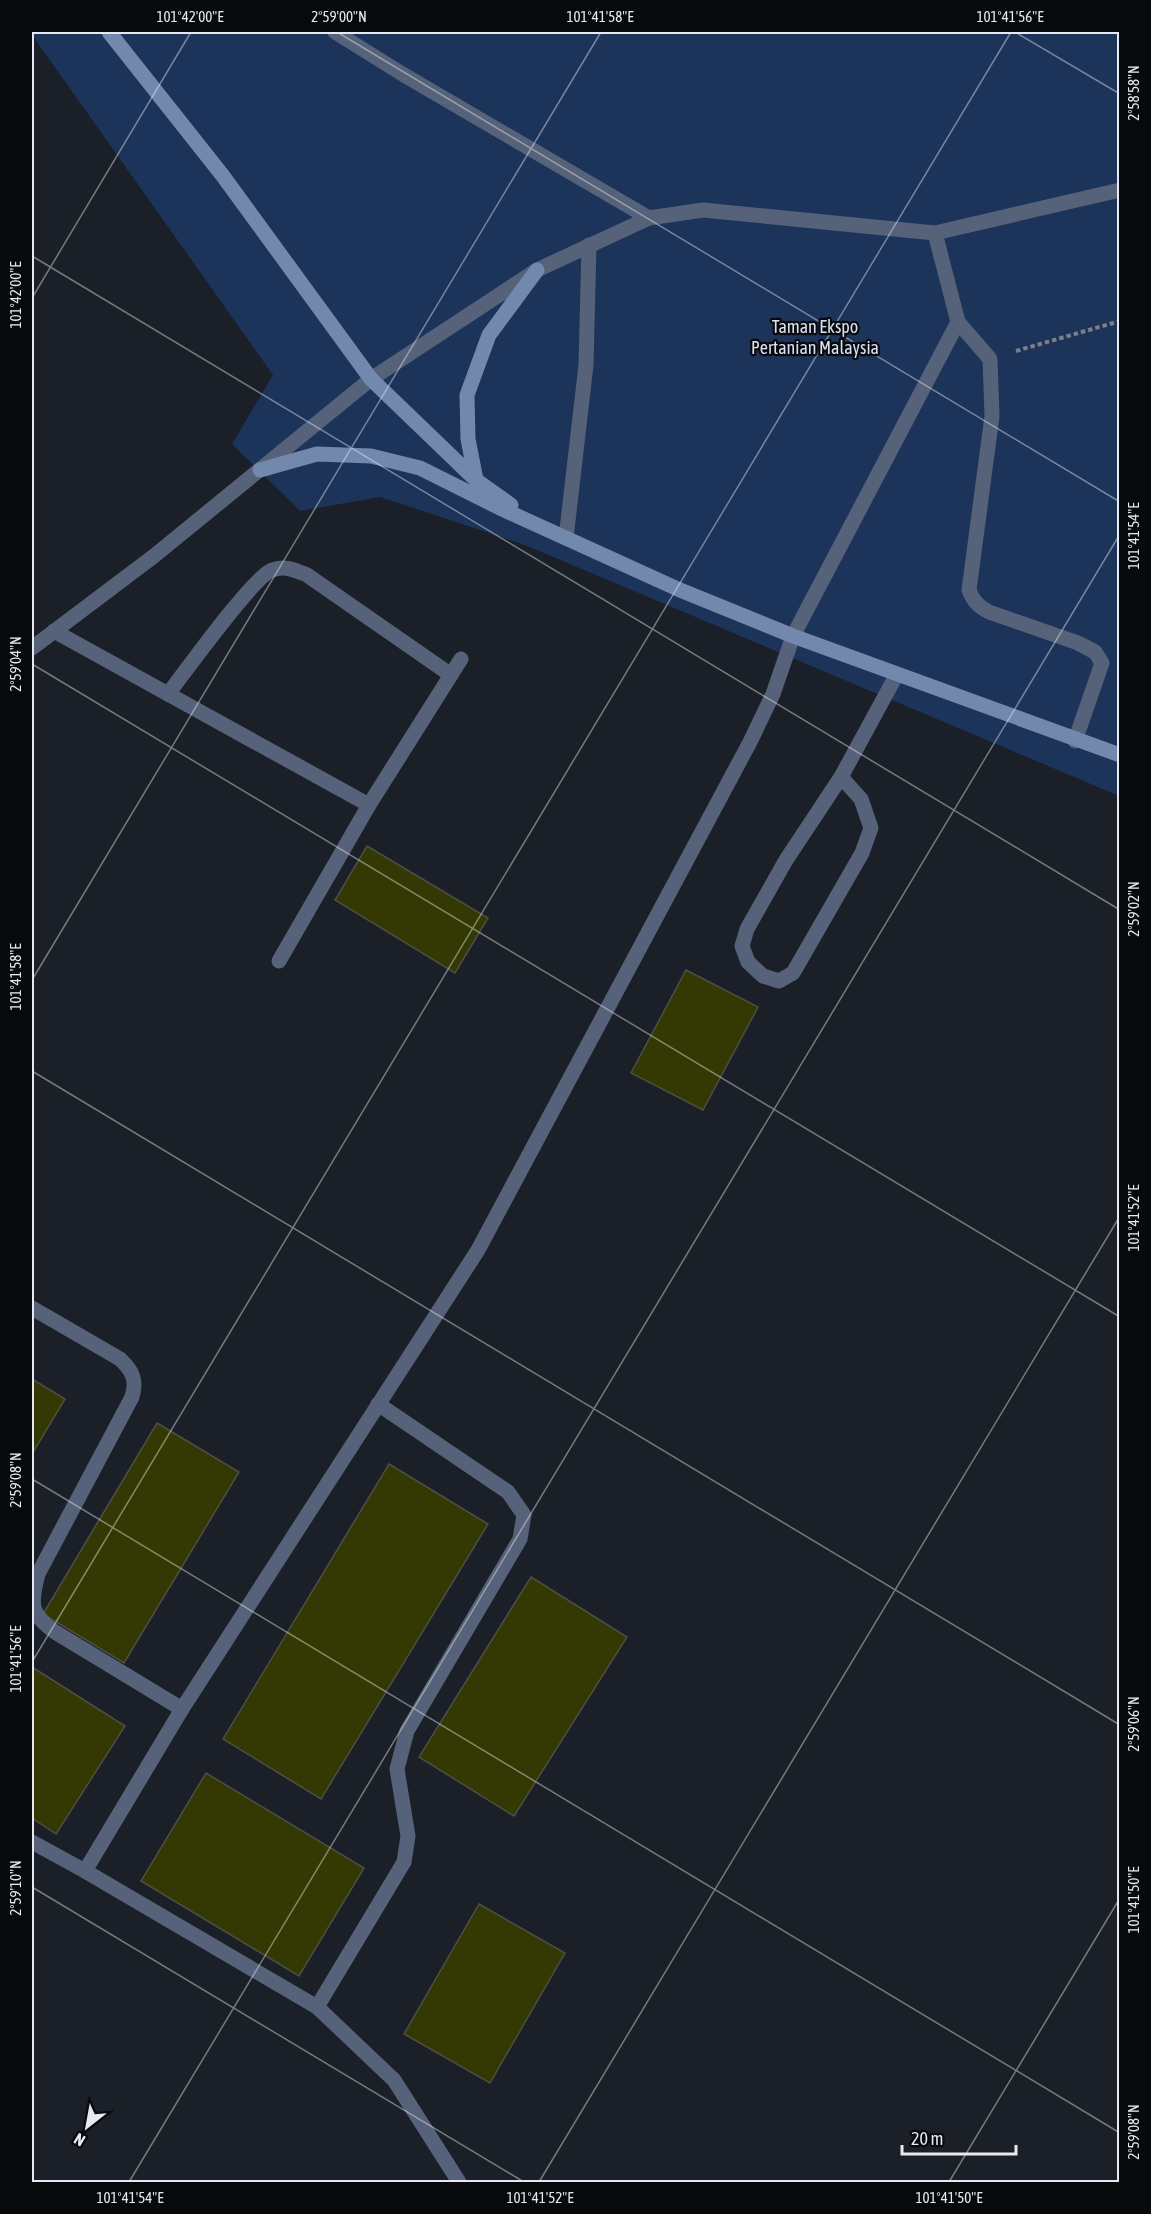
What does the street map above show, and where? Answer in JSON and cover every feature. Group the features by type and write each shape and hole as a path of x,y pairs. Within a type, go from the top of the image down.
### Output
{"street":[{"path":"109,32 223,176 371,379 476,480 540,525"},
{"path":"334,32 649,218"},
{"path":"32,646 154,556 371,379 537,270 649,218 703,210 934,233 1119,190"},
{"path":"934,233 958,322 990,358 992,416 969,590 973,600 989,612 1078,643 1095,652 1102,663 1075,741"},
{"path":"566,538 586,365 589,245"},
{"path":"476,480 468,439 467,395 489,335 537,270"},
{"path":"85,1871 182,1709 478,1250 750,742 773,694 793,636 958,322"},
{"path":"260,470 316,454 371,456 420,468 680,590 793,636 1075,741 1119,755"},
{"path":"168,694 252,587 270,570 286,567 307,575 451,675"},
{"path":"54,631 369,805"},
{"path":"279,961 369,805 461,658"},
{"path":"841,777 861,799 871,828 862,853 793,973 779,981 763,976 748,962 742,946 747,929 786,860 841,777 897,674"},
{"path":"32,1308 120,1359 134,1376 135,1387 132,1397 38,1574 32,1604 39,1619 182,1709"},
{"path":"317,2007 404,1862 408,1836 397,1769 407,1731 520,1539 524,1515 508,1492 378,1404"},
{"path":"32,1551 46,1558"},
{"path":"32,1842 317,2007 394,2080 459,2182"}],"path":[{"path":"990,358 1119,321"}],"green space":[{"name":"Taman Ekspo Pertanian Malaysia","path":"32,32 1119,32 1119,796 525,545 380,497 300,511 232,444 273,375"}],"building":[{"path":"367,846 488,918 455,973 335,900"},
{"path":"686,970 758,1007 703,1110 631,1073"},
{"path":"32,1379 65,1399 32,1454"},
{"path":"157,1423 239,1472 124,1663 43,1614"},
{"path":"389,1464 488,1524 321,1799 223,1739"},
{"path":"531,1577 627,1637 514,1816 419,1757"},
{"path":"32,1667 125,1726 56,1834 32,1818"},
{"path":"206,1773 364,1868 299,1976 141,1881"},
{"path":"479,1904 565,1953 490,2083 404,2034"}]}
